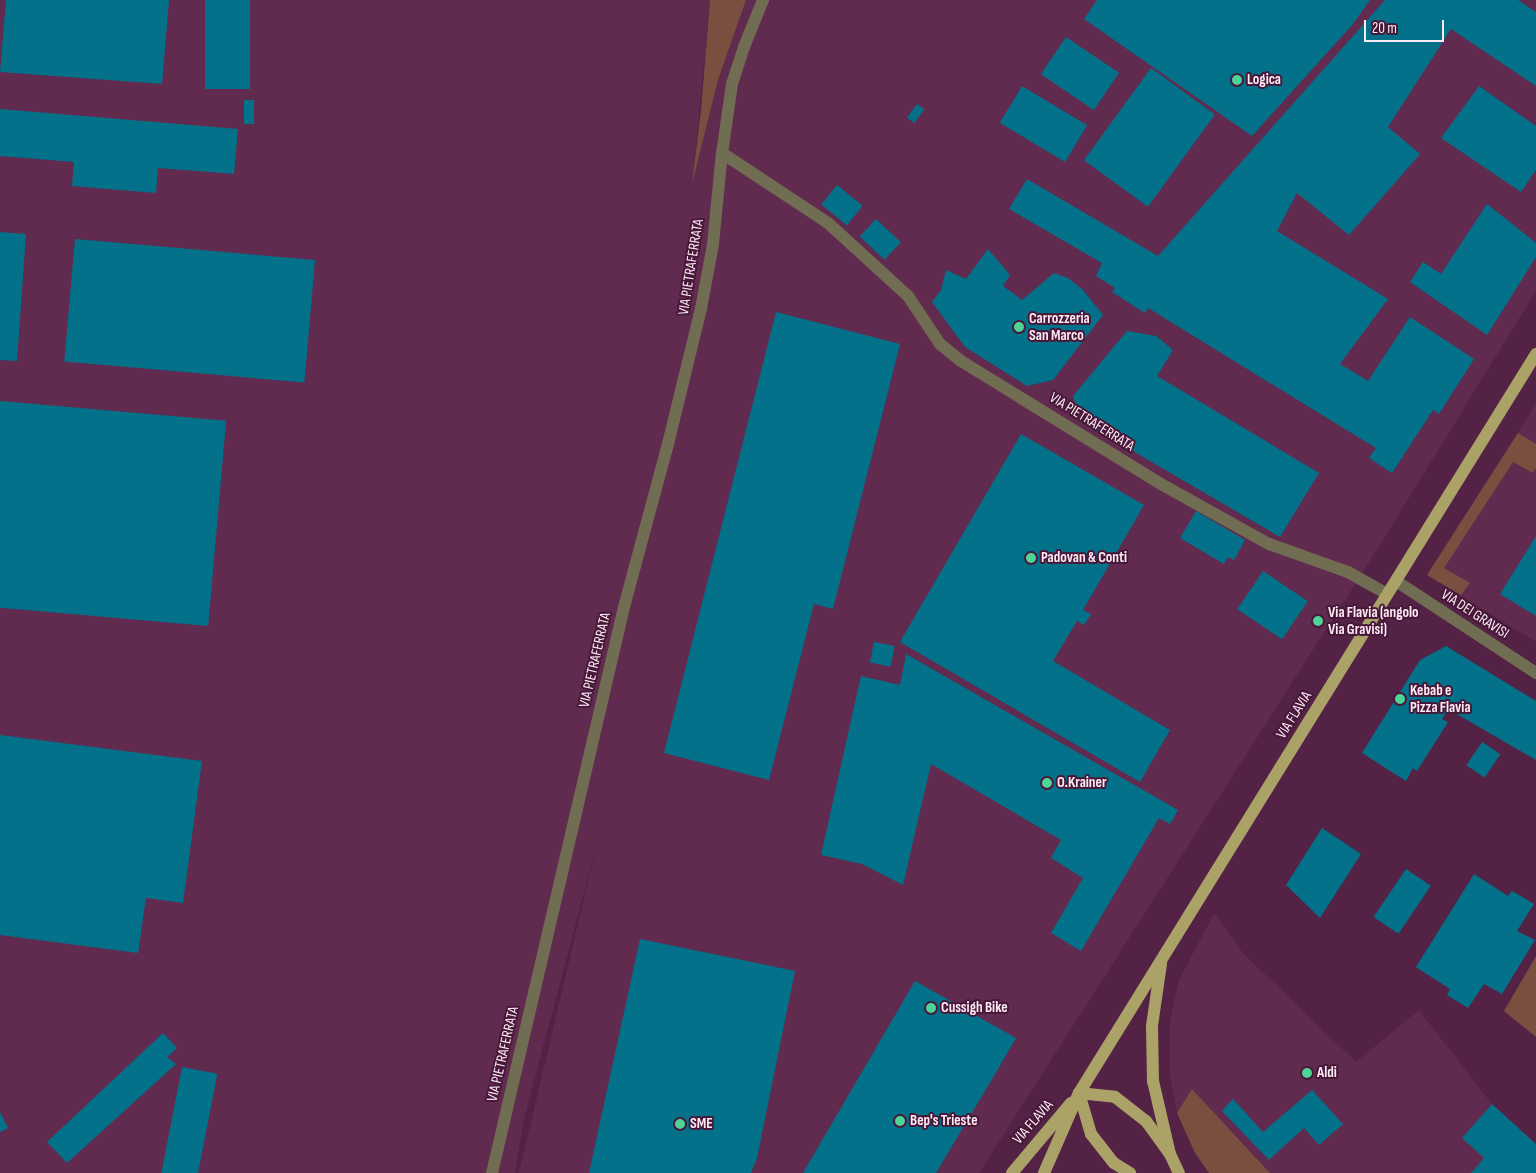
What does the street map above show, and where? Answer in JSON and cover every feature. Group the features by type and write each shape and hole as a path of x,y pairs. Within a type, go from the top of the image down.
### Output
{"main road":[{"name":"VIA FLAVIA","path":"1044,1173 1079,1093 1536,354"},
{"path":"1162,959 1152,1026 1153,1081 1170,1154"},
{"name":"VIA FLAVIA","path":"1012,1173 1079,1093"},
{"path":"1130,1173 1114,1163 1091,1134 1079,1093 1115,1097 1146,1121 1170,1154 1179,1173"}],"street":[{"name":"VIA PIETRAFERRATA","path":"492,1173 624,607 702,309 713,244 722,153 732,84 744,46 763,0"},
{"name":"VIA PIETRAFERRATA","path":"722,153 828,223 908,296 940,344 961,362 1161,484 1269,544 1348,572 1388,594"},
{"name":"VIA DEI GRAVISI","path":"1396,581 1536,673"}],"shaded area":[{"path":"0,0 710,0 693,179 718,80 746,0 1536,0 1536,291 1380,545 979,1173 519,1173 596,847 524,1119 515,1173 0,1173"},
{"path":"710,0 746,0 718,80 692,184 701,110"},
{"path":"1536,404 1536,642 1427,575"},
{"path":"1518,433 1536,444 1536,468 1533,473 1513,462 1444,568 1470,583 1461,595 1427,575"},
{"path":"1214,913 1243,953 1356,1062 1419,1010 1492,1104 1536,1144 1536,1173 1270,1173 1192,1089 1177,1113 1170,1077 1170,1020 1179,980"},
{"path":"1536,956 1536,1037 1504,1011"},
{"path":"1192,1089 1270,1173 1209,1173 1195,1153 1177,1113"}],"building":[{"path":"6,0 169,0 162,84 0,72"},
{"path":"205,0 250,0 250,89 205,89"},
{"name":"Logica","path":"1097,0 1370,0 1353,24 1252,136 1084,19"},
{"path":"1385,0 1518,0 1536,12 1536,86 1451,29 1388,127 1420,154 1349,235 1297,193 1277,231 1388,299 1340,364 1368,381 1410,317 1474,359 1439,414 1433,410 1392,473 1369,458 1376,448 1148,308 1145,313 1112,292 1115,288 1096,276 1102,263 1009,209 1027,179 1158,256"},
{"path":"1066,37 1119,73 1094,110 1041,74"},
{"path":"1151,68 1215,114 1148,207 1084,160"},
{"path":"1022,86 1087,125 1065,162 1000,123"},
{"path":"1479,86 1536,126 1536,170 1521,192 1441,138"},
{"path":"244,100 254,100 254,124 244,124"},
{"path":"917,104 924,109 914,123 907,118"},
{"path":"0,109 238,129 234,174 158,168 156,193 72,186 74,162 0,156"},
{"path":"837,185 863,206 847,225 821,204"},
{"path":"1487,204 1536,243 1536,257 1487,335 1410,282 1423,262 1441,274"},
{"path":"876,219 901,242 884,260 860,237"},
{"path":"0,232 26,234 17,361 0,360"},
{"path":"75,239 315,260 304,383 64,362"},
{"path":"988,249 1010,275 1003,286 1022,300 1054,273 1068,278 1083,290 1103,315 1053,380 1027,386 965,347 932,302 941,290 946,270 966,279"},
{"path":"776,312 900,344 833,609 814,604 769,780 664,753"},
{"path":"1127,331 1156,336 1173,350 1157,376 1319,473 1280,537 1080,420 1073,396"},
{"path":"0,401 226,421 208,626 0,608"},
{"name":"Padovan & Conti","path":"1021,434 1144,505 1083,610 1091,614 1084,625 1077,621 1053,661 1170,730 1140,782 900,642"},
{"path":"1196,511 1245,540 1234,560 1228,557 1224,564 1180,538"},
{"path":"1536,536 1536,616 1500,594"},
{"path":"1263,571 1308,601 1282,639 1237,609"},
{"path":"874,642 895,646 891,667 870,663"},
{"path":"1446,646 1536,701 1536,760 1448,709 1442,719 1448,722 1417,771 1413,768 1406,781 1362,753 1420,660"},
{"name":"O.Krainer","path":"906,654 1178,810 1170,824 1159,818 1081,951 1051,933 1083,878 1051,858 1061,840 931,764 903,885 862,864 821,855 861,676 900,685"},
{"path":"0,735 202,761 183,903 146,898 138,953 0,935"},
{"path":"1482,742 1500,754 1485,778 1466,765"},
{"path":"1322,828 1361,854 1320,918 1286,885"},
{"path":"1406,869 1431,886 1398,934 1374,917"},
{"path":"1474,874 1508,896 1512,891 1534,904 1517,931 1535,940 1502,994 1484,984 1468,1008 1447,995 1450,989 1416,967"},
{"path":"640,939 795,971 757,1158 751,1173 589,1173"},
{"name":"Bep's Trieste","path":"915,981 1016,1038 998,1069 936,1173 803,1173"},
{"path":"163,1033 177,1048 167,1057 176,1064 67,1163 47,1142"},
{"path":"182,1067 217,1074 198,1173 161,1173"},
{"path":"1312,1090 1343,1124 1319,1145 1304,1128 1269,1160 1222,1111 1233,1099 1263,1132"},
{"path":"1492,1104 1536,1144 1536,1173 1471,1173 1484,1158 1462,1138"},
{"path":"0,1112 8,1128 0,1132"}],"place":[{"name":"Logica","path":"1237,80"},
{"name":"Carrozzeria San Marco","path":"1019,327"},
{"name":"Padovan & Conti","path":"1031,558"},
{"name":"Via Flavia (angolo Via Gravisi)","path":"1318,621"},
{"name":"Kebab e Pizza Flavia","path":"1400,699"},
{"name":"O.Krainer","path":"1047,783"},
{"name":"Cussigh Bike","path":"931,1008"},
{"name":"Aldi","path":"1307,1073"},
{"name":"Bep's Trieste","path":"900,1121"},
{"name":"SME","path":"680,1124"}]}
